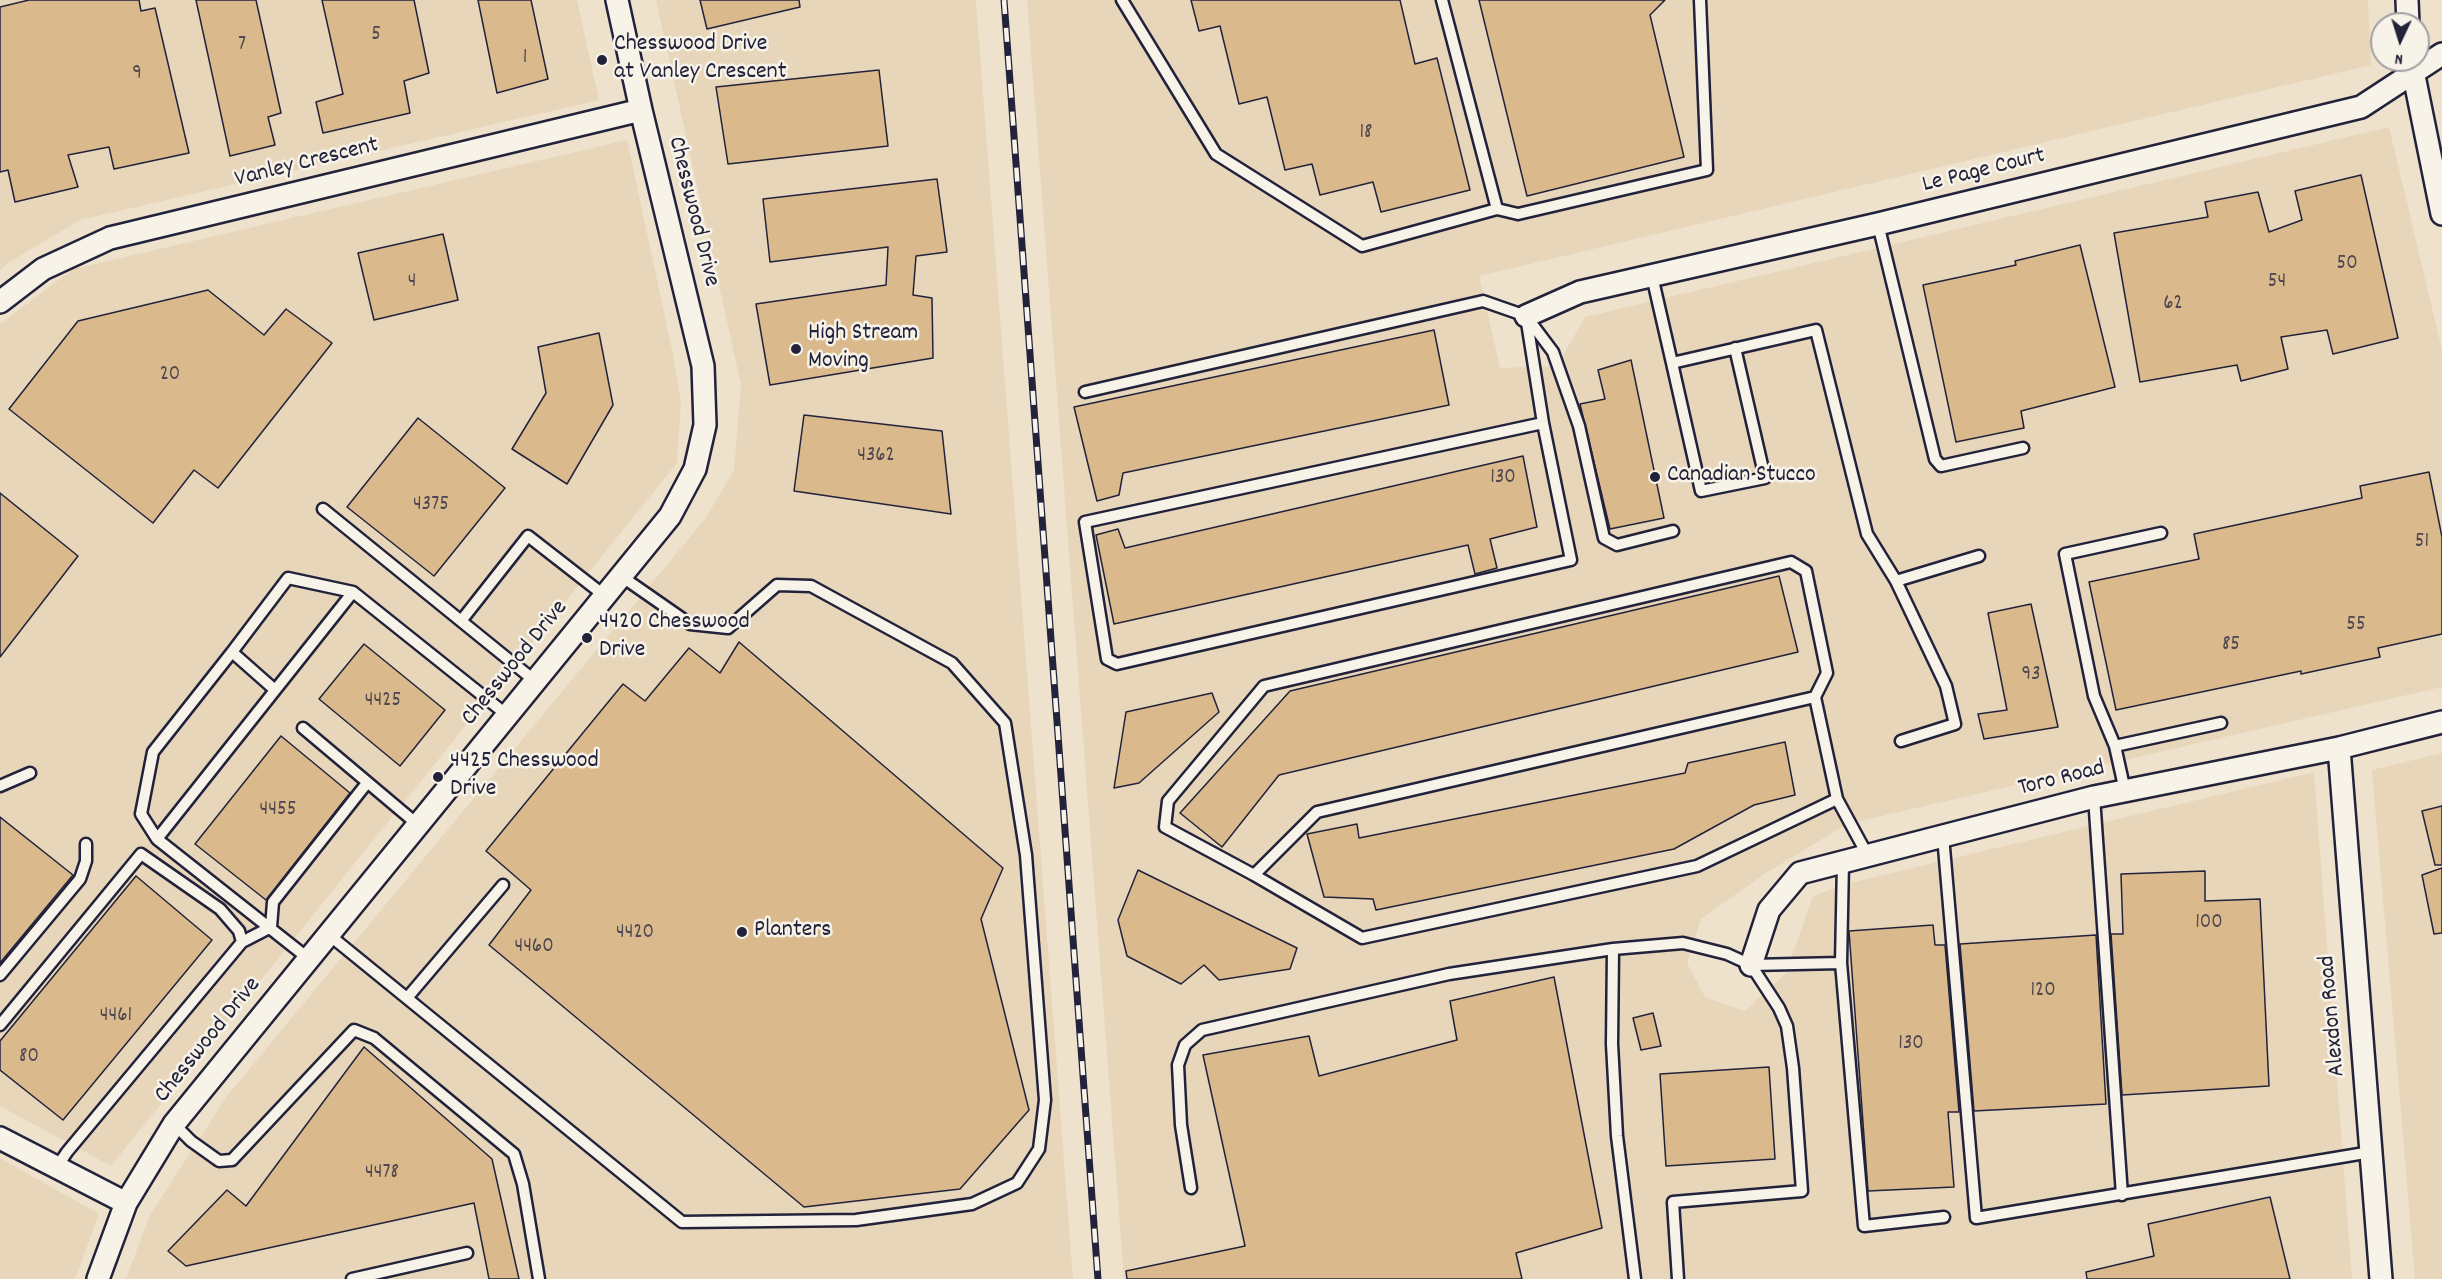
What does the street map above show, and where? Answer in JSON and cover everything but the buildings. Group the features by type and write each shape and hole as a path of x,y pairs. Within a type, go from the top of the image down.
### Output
{"street":[{"name":"Chesswood Drive","path":"98,1279 126,1203 174,1124 670,516 695,469 705,425 703,366 617,0"},
{"name":"Le Page Court","path":"1526,316 1580,292 1878,224 2361,107 2404,72"},
{"path":"2412,72 2442,214"},
{"name":"Vanley Crescent","path":"0,302 43,269 110,238 641,110"},
{"name":"Toro Road","path":"1751,965 1769,910 1800,873 2094,797 2339,748 2442,722"},
{"name":"Alexdon Road","path":"2339,748 2381,1279"},
{"path":"0,1138 126,1203"}],"lane":[{"path":"1122,0 1216,154 1362,246 1497,209 1518,214 1707,170 1700,0"},
{"path":"1443,0 1497,209"},
{"path":"1878,224 1935,459 1941,466 2023,447"},
{"path":"1652,276 1701,491 1764,478 1735,348"},
{"path":"1084,392 1483,301 1526,316 1553,352 1579,426 1604,538 1617,545 1673,531"},
{"path":"1526,316 1543,423 1571,560 1117,664 1107,659 1085,522 1543,423"},
{"path":"1672,363 1816,330 1867,534 1896,581 1946,686 1955,724 1901,741"},
{"path":"323,509 535,681"},
{"path":"2125,791 2115,746 2094,696 2065,554 2161,533"},
{"path":"461,621 528,536 605,596"},
{"path":"1896,581 1979,556"},
{"path":"1837,799 1697,866 1362,938 1254,875 1165,827 1168,801 1264,686 1791,562 1806,571 1827,673 1815,697 1837,799 1868,856"},
{"path":"328,934 682,1222 856,1220 972,1204 1017,1183 1040,1149 1046,1100 1028,879 1005,723 952,663 811,586 777,585 728,628 690,624 621,576"},
{"path":"309,959 157,839 141,814 153,752 288,578 353,592 507,715"},
{"path":"157,839 353,592"},
{"path":"232,652 275,690"},
{"path":"1254,875 1317,812 1815,697"},
{"path":"2115,746 2221,723"},
{"path":"303,728 417,824"},
{"path":"0,786 30,774"},
{"path":"271,927 273,902 368,783"},
{"path":"2094,797 2122,1195"},
{"path":"1943,836 1976,1218 2371,1152"},
{"path":"0,975 80,879 86,861 86,844"},
{"path":"0,1025 141,854 219,909 239,931 242,942"},
{"path":"1843,862 1841,963 1864,1226 1944,1217"},
{"path":"407,998 503,885"},
{"path":"57,1167 67,1152 242,942 271,927"},
{"path":"1191,1188 1181,1125 1178,1065 1185,1045 1202,1030 1449,974 1613,949 1683,944 1727,954 1751,965 1841,963"},
{"path":"1613,949 1612,1044 1617,1136 1635,1279"},
{"path":"1678,1279 1673,1202 1802,1191 1793,1068 1787,1026 1779,1008 1751,965"},
{"path":"174,1124 191,1142 219,1161 232,1160 354,1030 374,1038 514,1154 523,1184 539,1279"},
{"path":"352,1279 467,1253"}],"shaded area":[{"path":"0,0 577,0 599,100 80,220 8,263 0,271"},
{"path":"656,0 976,0 1073,1279 126,1279 150,1215 227,1096 705,519 734,470 741,385"},
{"path":"1027,0 2368,0 2370,65 1479,276 1500,368 1557,366 1585,317 2389,127 2442,350 2442,687 1847,824 1763,875 1701,919 1687,963 1705,997 1745,1011 1786,973 1813,896 1846,884 2314,772 2352,1279 1124,1279"},
{"path":"627,140 673,354 681,402 677,463 111,1166 0,1106 0,324 73,269"},
{"path":"2442,753 2442,1279 2415,1279 2372,770"},
{"path":"0,1158 99,1214 75,1279 0,1279"}],"railway":[{"path":"1004,0 1098,1279"}],"place":[{"name":"Chesswood Drive at Vanley Crescent","path":"602,60"},
{"name":"High Stream Moving","path":"796,349"},
{"name":"Canadian Stucco","path":"1655,477"},
{"name":"4420 Chesswood Drive","path":"587,638"},
{"name":"4425 Chesswood Drive","path":"438,777"},
{"name":"Planters","path":"742,932"}]}
